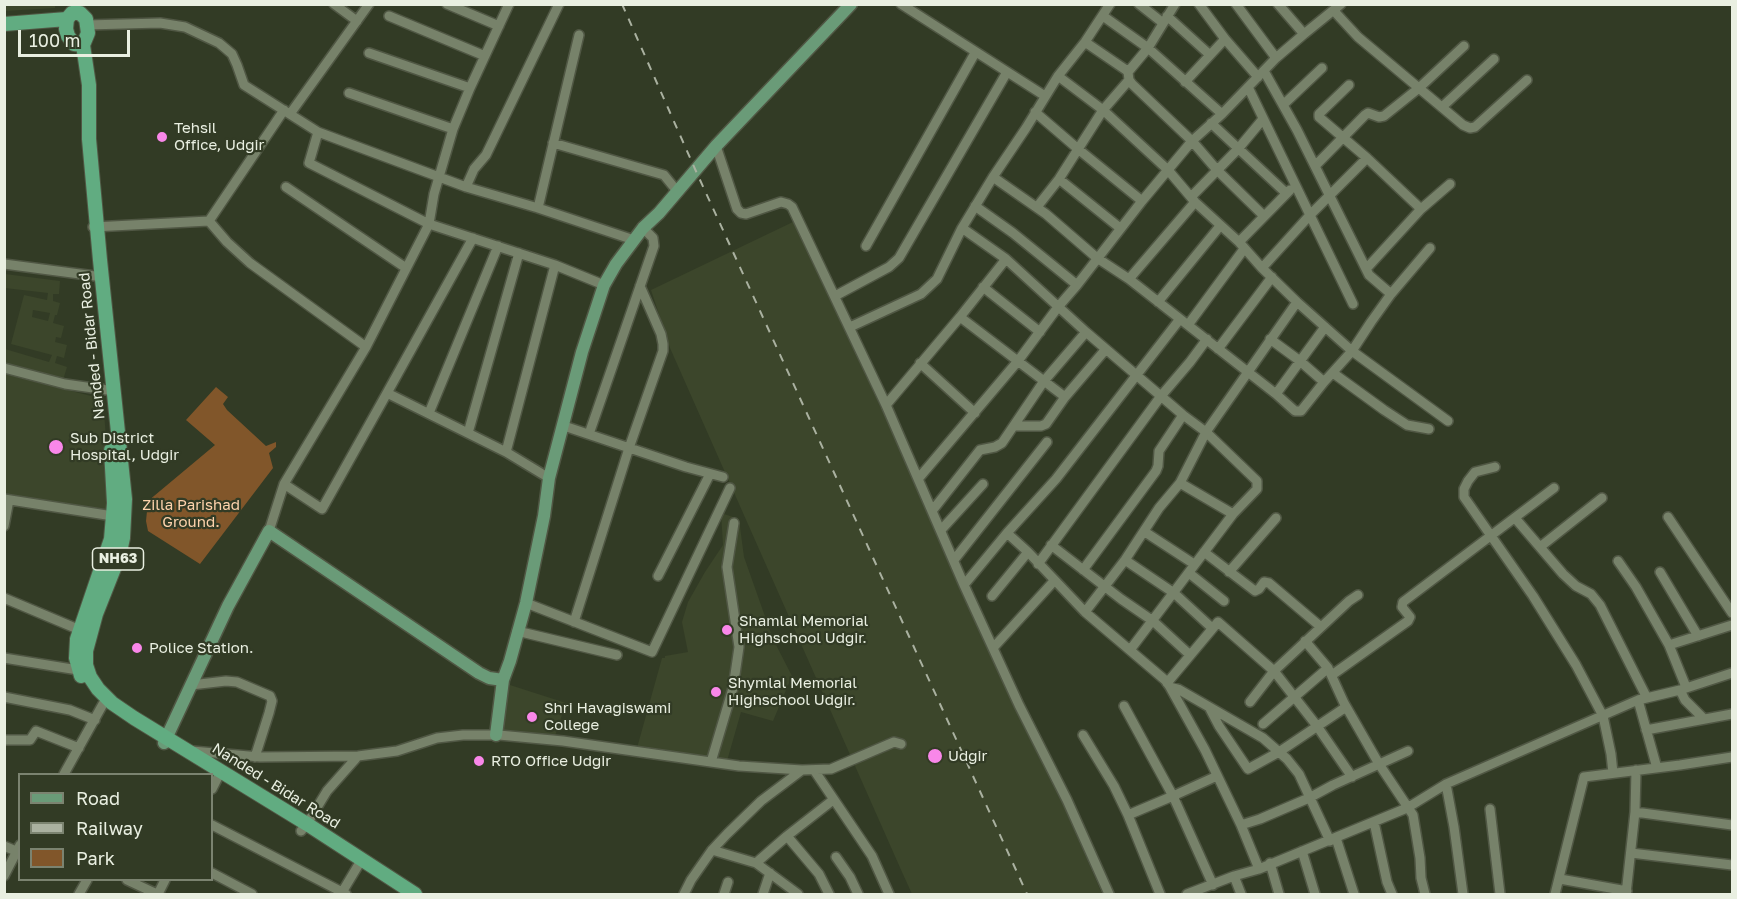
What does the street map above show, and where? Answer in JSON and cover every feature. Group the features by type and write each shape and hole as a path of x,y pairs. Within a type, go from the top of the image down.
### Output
{"highway":[{"path":"4,24 75,16"},
{"path":"4,32 75,16"},
{"name":"NH63","path":"75,16 88,38 81,45 71,41 68,36 75,16"},
{"name":"Nanded - Bidar Road","path":"81,45 83,139 125,498 123,538 91,629 86,651 86,665 98,689 112,703 165,740 203,773"},
{"name":"Nanded - Bidar Road","path":"94,227 95,276 107,390 114,503 111,539 77,639 76,658 84,684 104,704 130,723 188,750 304,828 416,894"},
{"name":"Nanded - Bidar Road","path":"215,783 304,828"},
{"name":"Nanded - Bidar Road","path":"359,862 400,894"}],"main road":[{"path":"496,735 503,680 526,603 544,516 549,478 582,352 604,285 616,264 643,228 716,146 851,4"},
{"path":"165,740 228,606 269,531 479,674 503,680"}],"street":[{"path":"334,4 357,21"},
{"path":"209,221 287,112 369,4"},
{"path":"447,4 499,26"},
{"path":"269,531 284,484 366,347 429,224 443,158 453,129 510,4"},
{"path":"466,187 474,169 486,155 559,4"},
{"path":"901,4 1045,96"},
{"path":"850,327 921,294 937,279 962,228 993,177 1058,76 1085,42 1110,4"},
{"path":"1139,4 1165,19 1210,55"},
{"path":"1037,207 1059,179 1103,110 1148,48 1175,4"},
{"path":"1199,4 1224,39 1261,74 1283,105 1366,269 1373,279 1391,294"},
{"path":"1236,4 1276,58"},
{"path":"1278,4 1304,34"},
{"path":"918,479 1018,362 1120,228 1192,141 1222,114 1276,58 1338,8 1358,37 1463,125 1470,128 1475,128 1527,80"},
{"path":"75,16 160,22 185,27 219,43 232,54 244,85 318,132 466,187 634,240"},
{"path":"389,16 485,57"},
{"path":"1103,16 1148,48 1222,114"},
{"path":"538,208 579,35"},
{"path":"1185,82 1224,39"},
{"path":"1085,42 1129,76 1217,170 1264,216"},
{"path":"1315,166 1368,113 1379,117 1384,116 1419,88 1464,46"},
{"path":"369,53 470,88"},
{"path":"866,246 975,53"},
{"path":"1442,107 1494,59"},
{"path":"1283,105 1322,68"},
{"path":"835,296 889,267 898,258 1008,72"},
{"path":"1058,76 1103,110 1168,170 1193,199 1262,268 1352,351 1448,421"},
{"path":"1349,85 1319,114 1320,120 1367,158 1421,209"},
{"path":"1248,87 1353,304"},
{"path":"348,93 453,129"},
{"path":"1035,112 1142,201"},
{"path":"1129,279 1217,170 1263,119"},
{"path":"1211,123 1286,193"},
{"path":"318,132 309,163 429,224 555,265 604,285"},
{"path":"554,143 664,176 677,191"},
{"path":"716,146 737,209 741,213 746,214 781,202 792,207 886,405 1019,705 1067,800 1109,894"},
{"path":"1262,268 1310,215 1367,158"},
{"path":"993,177 1037,207 1097,258 1129,279 1300,412 1352,351 1391,294 1430,248"},
{"path":"1059,179 1120,228"},
{"path":"1366,269 1421,209 1450,184"},
{"path":"964,585 1056,479 1118,398 1184,322 1264,216 1296,185"},
{"path":"286,187 406,268"},
{"path":"975,206 1013,233 1077,285"},
{"path":"94,227 209,221"},
{"path":"209,221 250,263 366,347"},
{"path":"1158,302 1220,226"},
{"path":"589,434 654,246 653,238 643,228"},
{"path":"962,228 1006,259 1183,416 1206,432 1257,482 1257,489 1233,514 1130,650"},
{"path":"284,484 322,509 473,238"},
{"path":"429,413 498,246"},
{"path":"468,433 519,253"},
{"path":"886,405 1006,259"},
{"path":"4,264 95,276"},
{"path":"507,452 555,265"},
{"path":"1218,348 1272,277"},
{"path":"574,621 629,448 663,351 661,334 640,286"},
{"path":"983,287 1040,332"},
{"path":"1085,612 1180,483 1206,432 1297,302"},
{"path":"960,317 1065,397"},
{"path":"1276,394 1325,327"},
{"path":"932,511 980,450 1002,443 1044,381 1086,332"},
{"path":"1038,564 1161,396 1207,339"},
{"path":"1270,339 1324,382"},
{"path":"1014,426 1046,424 1065,397 1106,349"},
{"path":"920,363 975,413"},
{"path":"4,369 65,384 107,390"},
{"path":"1333,373 1407,425 1429,429"},
{"path":"387,393 507,452 549,478"},
{"path":"1083,570 1156,471 1159,452 1183,416"},
{"path":"564,426 723,477"},
{"path":"954,560 1047,442"},
{"path":"1495,467 1475,472 1464,489 1464,497 1533,596 1570,655 1603,716 1613,773"},
{"path":"658,576 710,474"},
{"path":"1180,483 1233,514"},
{"path":"941,531 983,484"},
{"path":"526,603 652,652 730,488"},
{"path":"1263,724 1330,672 1408,621 1410,617 1402,607 1403,602 1554,488"},
{"path":"1540,547 1602,498"},
{"path":"4,526 7,500 113,516"},
{"path":"1668,517 1732,613"},
{"path":"1229,572 1276,518"},
{"path":"1515,518 1563,574 1576,586 1591,594 1600,604 1642,699 1646,730 1657,768"},
{"path":"711,762 734,687 739,647 727,567 734,523"},
{"path":"1145,532 1191,569 1224,601"},
{"path":"1007,533 1085,612 1168,685 1205,750 1259,869"},
{"path":"1051,545 1153,621 1190,655"},
{"path":"992,596 1028,552"},
{"path":"1204,552 1255,591 1264,582 1269,583 1321,627"},
{"path":"1125,560 1174,593 1212,628"},
{"path":"1618,561 1636,586 1669,645 1685,700 1703,718"},
{"path":"1660,572 1698,636"},
{"path":"993,648 1054,581"},
{"path":"1250,702 1274,670 1348,601 1358,595"},
{"path":"4,598 80,630"},
{"path":"1168,685 1218,622 1274,670 1352,777"},
{"path":"1669,645 1732,625"},
{"path":"517,632 617,655"},
{"path":"1305,641 1330,672 1346,706 1379,764 1413,815 1425,894"},
{"path":"4,658 78,670"},
{"path":"1187,894 1201,892 1234,876 1259,869 1333,840 1407,808 1446,784 1642,699 1732,673"},
{"path":"191,685 237,682 270,696 272,701 255,757"},
{"path":"1168,685 1263,738 1287,759 1299,774 1309,798 1333,840 1354,894"},
{"path":"4,697 70,710 95,720"},
{"path":"65,773 104,704"},
{"path":"1124,706 1173,796 1213,885"},
{"path":"1208,706 1218,726 1248,769 1279,752 1346,706"},
{"path":"1646,730 1732,714"},
{"path":"4,740 30,740 36,731 79,748"},
{"path":"188,750 255,757 358,756 397,751 437,738 496,735 563,741 739,766 813,770 831,768 894,742 901,744"},
{"path":"1083,735 1114,786 1160,894"},
{"path":"1241,825 1309,798 1408,751"},
{"path":"304,828 327,791 358,756"},
{"path":"1555,894 1582,780 1586,776 1732,757"},
{"path":"684,894 712,850 761,801 802,770"},
{"path":"813,770 872,856 889,894"},
{"path":"1560,879 1627,892 1635,812 1636,770"},
{"path":"1128,815 1216,776"},
{"path":"1446,784 1463,894"},
{"path":"756,862 833,800"},
{"path":"1490,809 1500,894"},
{"path":"1635,812 1732,825"},
{"path":"1374,822 1387,882 1392,894"},
{"path":"213,826 343,894 359,862"},
{"path":"787,836 819,874 829,894"},
{"path":"4,846 18,848 4,876"},
{"path":"712,850 756,862 798,894"},
{"path":"1302,851 1315,894"},
{"path":"1631,853 1732,865"},
{"path":"836,856 858,894"},
{"path":"1270,863 1279,894"},
{"path":"763,894 770,873"},
{"path":"213,874 252,894"},
{"path":"1234,876 1241,894"},
{"path":"131,881 158,894"},
{"path":"724,894 728,882"}],"shaded area":[{"path":"5,4 55,5 55,8 5,11"},
{"path":"795,221 1060,797 1102,894 912,894 670,348 651,290"},
{"path":"5,274 60,281 59,294 53,294 53,301 60,303 53,323 64,326 61,338 56,337 55,342 67,345 64,358 57,356 55,363 67,367 63,380 5,363 5,349 49,362 52,355 11,344 24,295 47,300 48,293 5,288","holes":["33,310 50,313 48,321 32,317"]},
{"name":"Sub District Hospital, Udgir","path":"4,374 103,399 111,503 109,512 5,495"},
{"name":"Shamlal Memorial Highschool Udgir.","path":"721,513 739,519 744,557 773,639 792,676 773,721 741,712 727,761 637,748 662,658 688,652 682,622 688,602 723,545"},
{"name":"Shri Havagiswami College","path":"510,685 566,703 555,736 500,731"}],"green space":[{"name":"Zilla Parishad Ground.","path":"216,387 228,397 223,404 227,410 266,446 276,442 276,447 269,453 273,468 200,564 148,531 146,521 148,501 215,445 186,420"}],"railway":[{"path":"622,4 695,169 1027,894"}],"place":[{"name":"Tehsil Office, Udgir","path":"162,137"},
{"name":"Sub District Hospital, Udgir","path":"56,447"},
{"name":"Shamlal Memorial Highschool Udgir.","path":"727,630"},
{"name":"Police Station.","path":"137,648"},
{"name":"Shymlal Memorial Highschool Udgir.","path":"716,692"},
{"name":"Shri Havagiswami College","path":"532,717"},
{"name":"Udgir","path":"935,756"},
{"name":"RTO Office Udgir","path":"479,761"}]}
